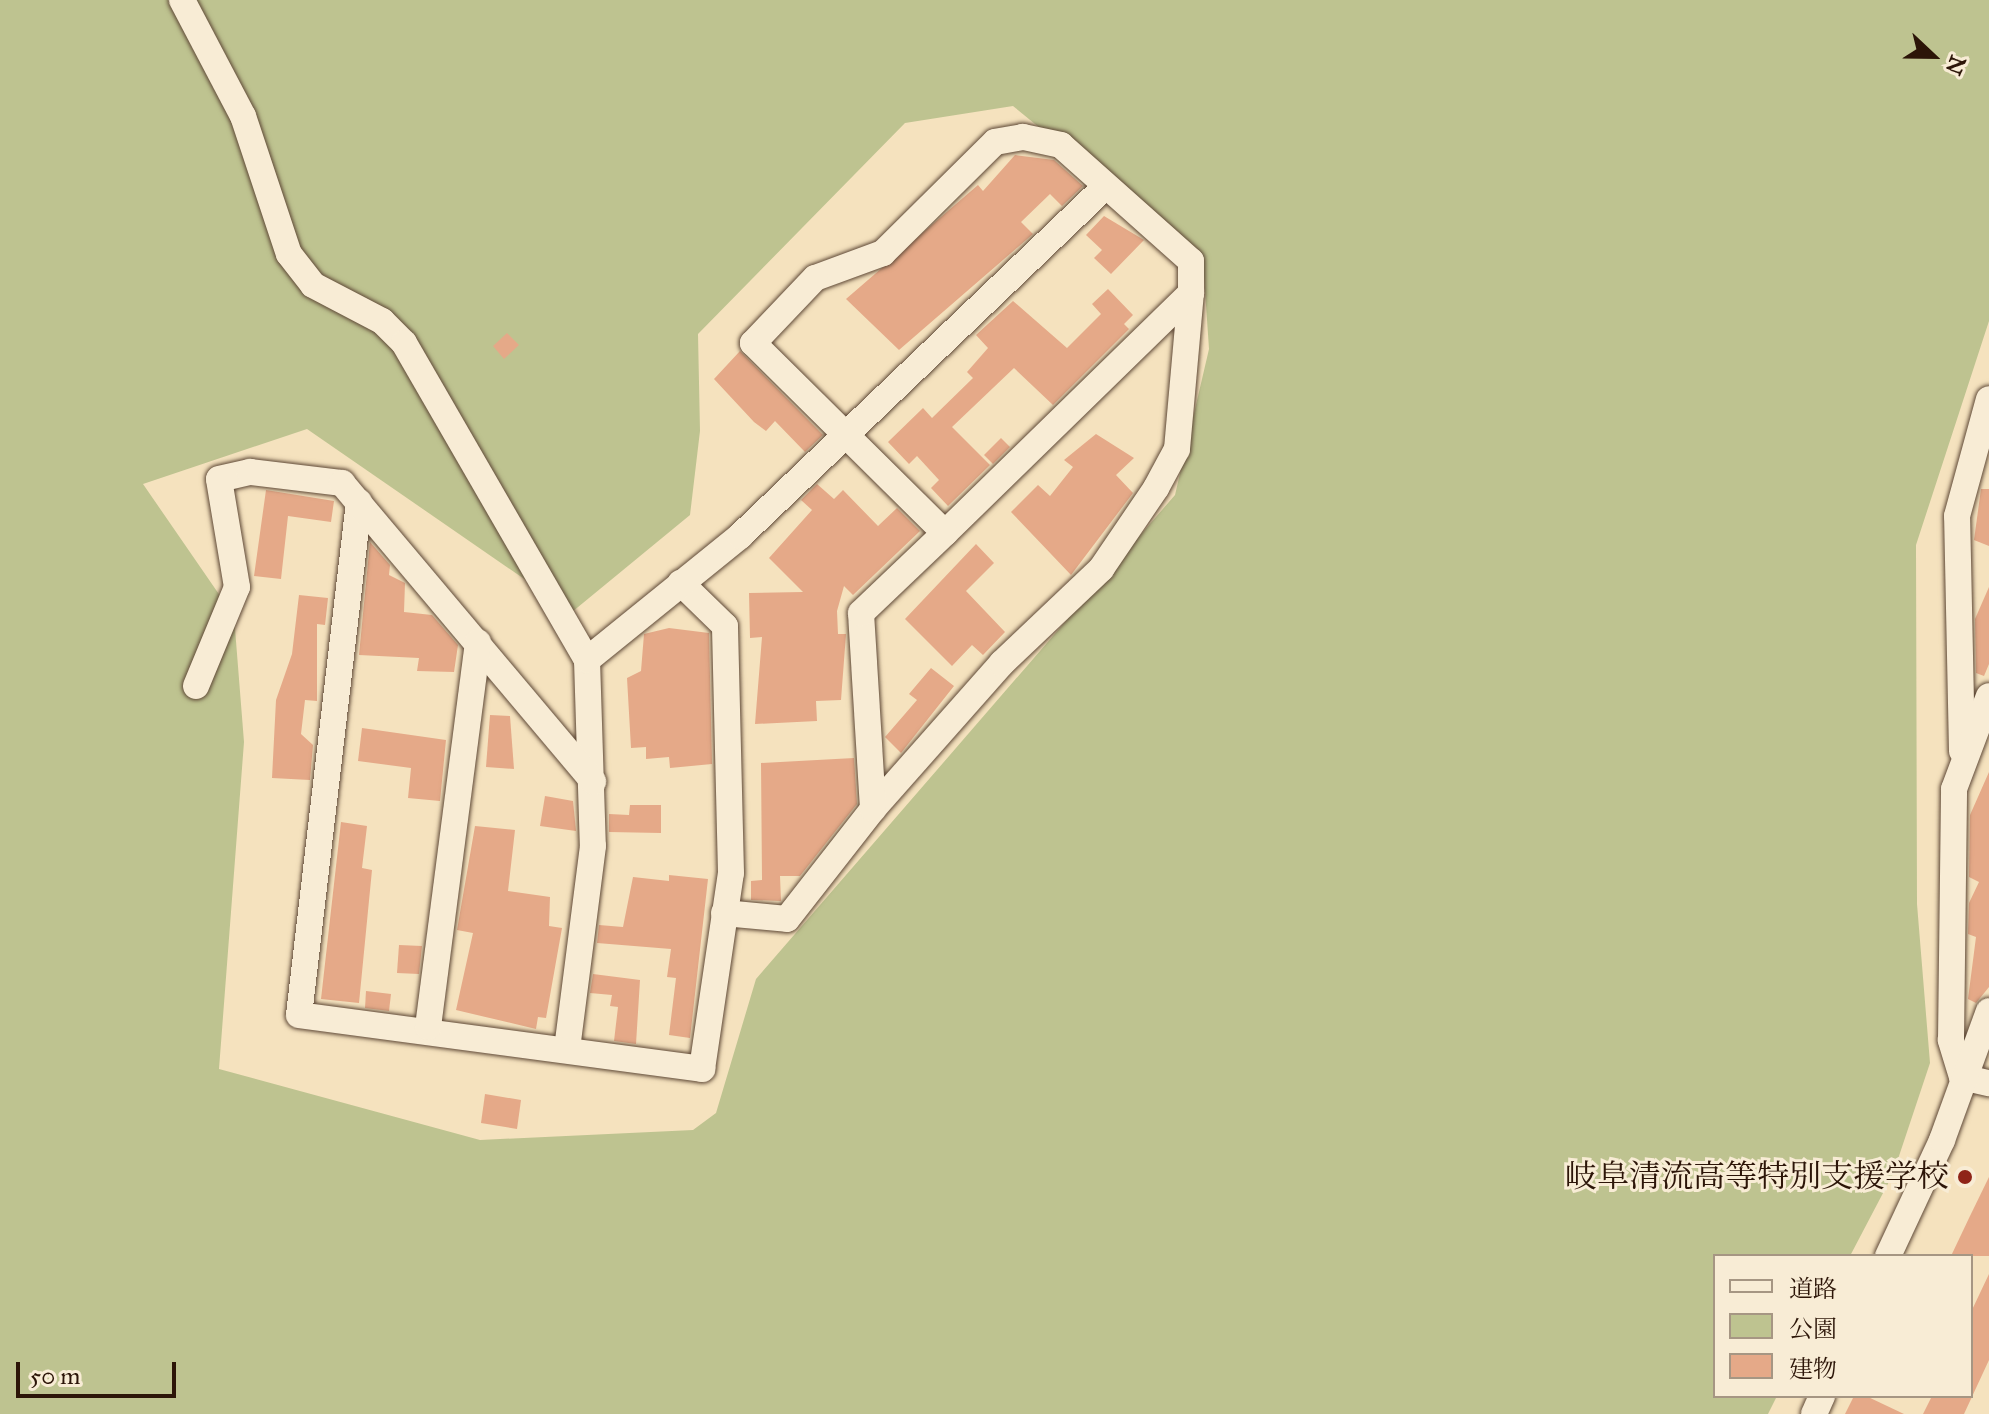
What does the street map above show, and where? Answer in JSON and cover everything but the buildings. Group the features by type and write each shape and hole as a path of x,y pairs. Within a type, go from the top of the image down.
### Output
{"street":[{"path":"182,0 243,116 289,254 313,285 382,321 404,343 587,660 593,846 567,1048"},
{"path":"724,913 787,919 873,809 1002,663 1101,569 1156,488 1177,449 1191,261 1061,145 1023,137 995,142 883,253 815,278 789,299 753,343 849,434 945,533"},
{"path":"587,660 681,583 849,434 1106,186"},
{"path":"873,809 861,613 1191,293"},
{"path":"1962,755 1956,682 1957,516 1989,399"},
{"path":"196,686 237,587 219,479 250,472 342,483 593,781"},
{"path":"359,502 299,1015 428,1027 702,1069 731,873 725,626 681,583"},
{"path":"428,1027 478,642"},
{"path":"1956,682 1989,695 1962,755 1954,789 1951,1040 1962,1077"},
{"path":"1889,1254 1942,1140 1962,1077 1989,1011"},
{"path":"1962,1077 1989,1083"}],"green space":[{"path":"0,0 1989,0 1989,321 1916,545 1917,904 1930,1063 1893,1174 1851,1254 1713,1254 1713,1398 1776,1398 1768,1414 0,1414","holes":["1013,106 1203,261 1209,349 1175,495 756,979 716,1113 693,1130 480,1140 219,1069 244,742 234,616 143,484 307,429 572,612 690,515 700,431 698,334 905,123"]}],"place":[{"name":"岐阜清流高等特別支援学校","path":"1965,1177"}]}
